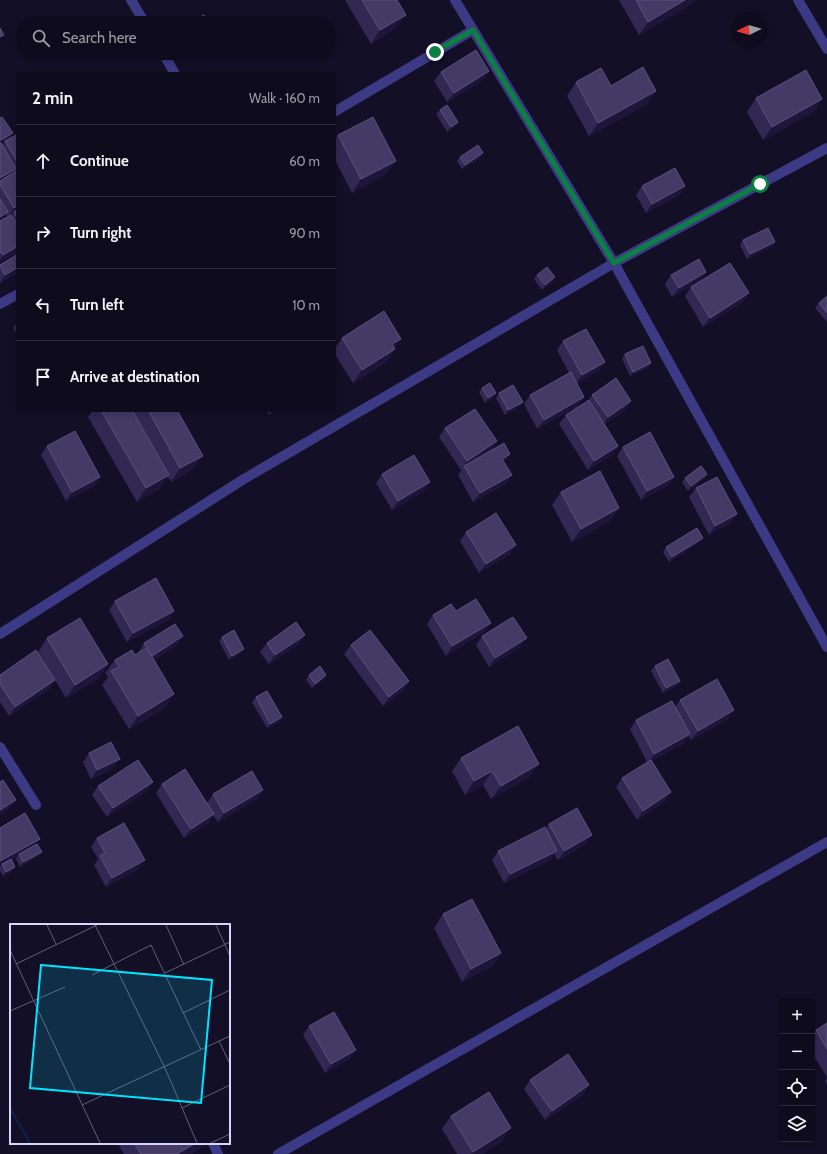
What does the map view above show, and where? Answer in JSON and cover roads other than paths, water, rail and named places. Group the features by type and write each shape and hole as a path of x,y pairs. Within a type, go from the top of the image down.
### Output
{"street":[{"path":"131,0 141,16"},
{"path":"455,0 614,263 827,647"},
{"path":"798,0 827,49"},
{"path":"336,111 473,30"},
{"path":"167,60 174,72"},
{"path":"0,634 244,479 614,263 827,148"},
{"path":"0,304 16,295"},
{"path":"0,747 36,805"},
{"path":"278,1154 827,842"},
{"path":"213,1144 218,1154"}]}
